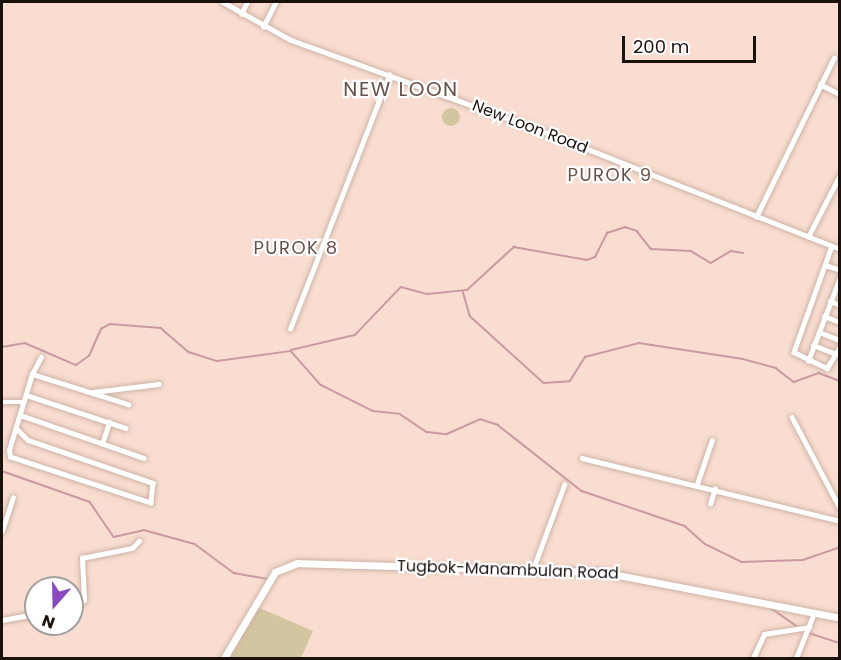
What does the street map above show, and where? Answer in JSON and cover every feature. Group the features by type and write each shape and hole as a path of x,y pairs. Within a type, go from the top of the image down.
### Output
{"street":[{"name":"New Loon Road","path":"225,2 263,27 840,249"},
{"path":"241,14 247,2"},
{"path":"263,27 276,2"},
{"path":"756,217 834,58"},
{"path":"290,329 390,75"},
{"path":"820,84 840,94"},
{"path":"808,237 840,175"},
{"path":"832,246 794,353 826,368 840,346"},
{"path":"825,265 840,270"},
{"path":"808,361 840,277"},
{"path":"830,301 840,305"},
{"path":"824,316 840,322"},
{"path":"819,332 840,340"},
{"path":"813,345 836,354"},
{"path":"16,428 28,440 153,483 151,503 12,459 8,453 32,374 41,357"},
{"path":"32,374 128,404"},
{"path":"91,392 159,384"},
{"path":"26,395 126,428"},
{"path":"2,403 24,402"},
{"path":"20,415 144,458"},
{"path":"792,417 840,508"},
{"path":"102,444 109,422"},
{"path":"697,484 712,440"},
{"path":"582,458 697,484 840,521"},
{"path":"533,569 564,485"},
{"path":"710,504 715,489"},
{"path":"2,531 13,498"},
{"path":"83,576 82,558 132,548 139,541"},
{"name":"Tugbok-Manambulan Road","path":"224,658 284,565 533,569 621,574 840,618"},
{"path":"796,658 814,614"},
{"path":"2,620 24,616"},
{"path":"753,658 764,634 809,627"}],"shaded area":[{"path":"451,108 457,111 460,117 457,123 451,126 445,123 442,117 445,111"},
{"path":"257,607 313,631 301,658 230,658"}],"waterway":[{"path":"291,350 355,335 401,287 428,294 467,290 514,247 587,260 595,257 607,233 625,227 637,231 651,249 691,251 711,263 731,251 743,253"},
{"path":"463,291 470,316 544,383 570,381 585,357 639,343 743,359 776,368 794,382 819,373 840,381"},
{"path":"2,347 25,343 76,365 89,356 101,329 110,324 161,328 189,352 217,361 291,351 321,385 373,411 400,414 427,432 447,434 480,419 498,425 582,491 685,526 705,544 742,562 803,560 840,547"},
{"path":"2,471 90,502 114,537 144,530 195,544 234,573 267,579"},
{"path":"771,608 797,626"},
{"path":"809,633 840,643"}],"district":[{"name":"NEW LOON","path":"401,89"},
{"name":"PUROK 9","path":"610,175"},
{"name":"PUROK 8","path":"296,248"}]}
